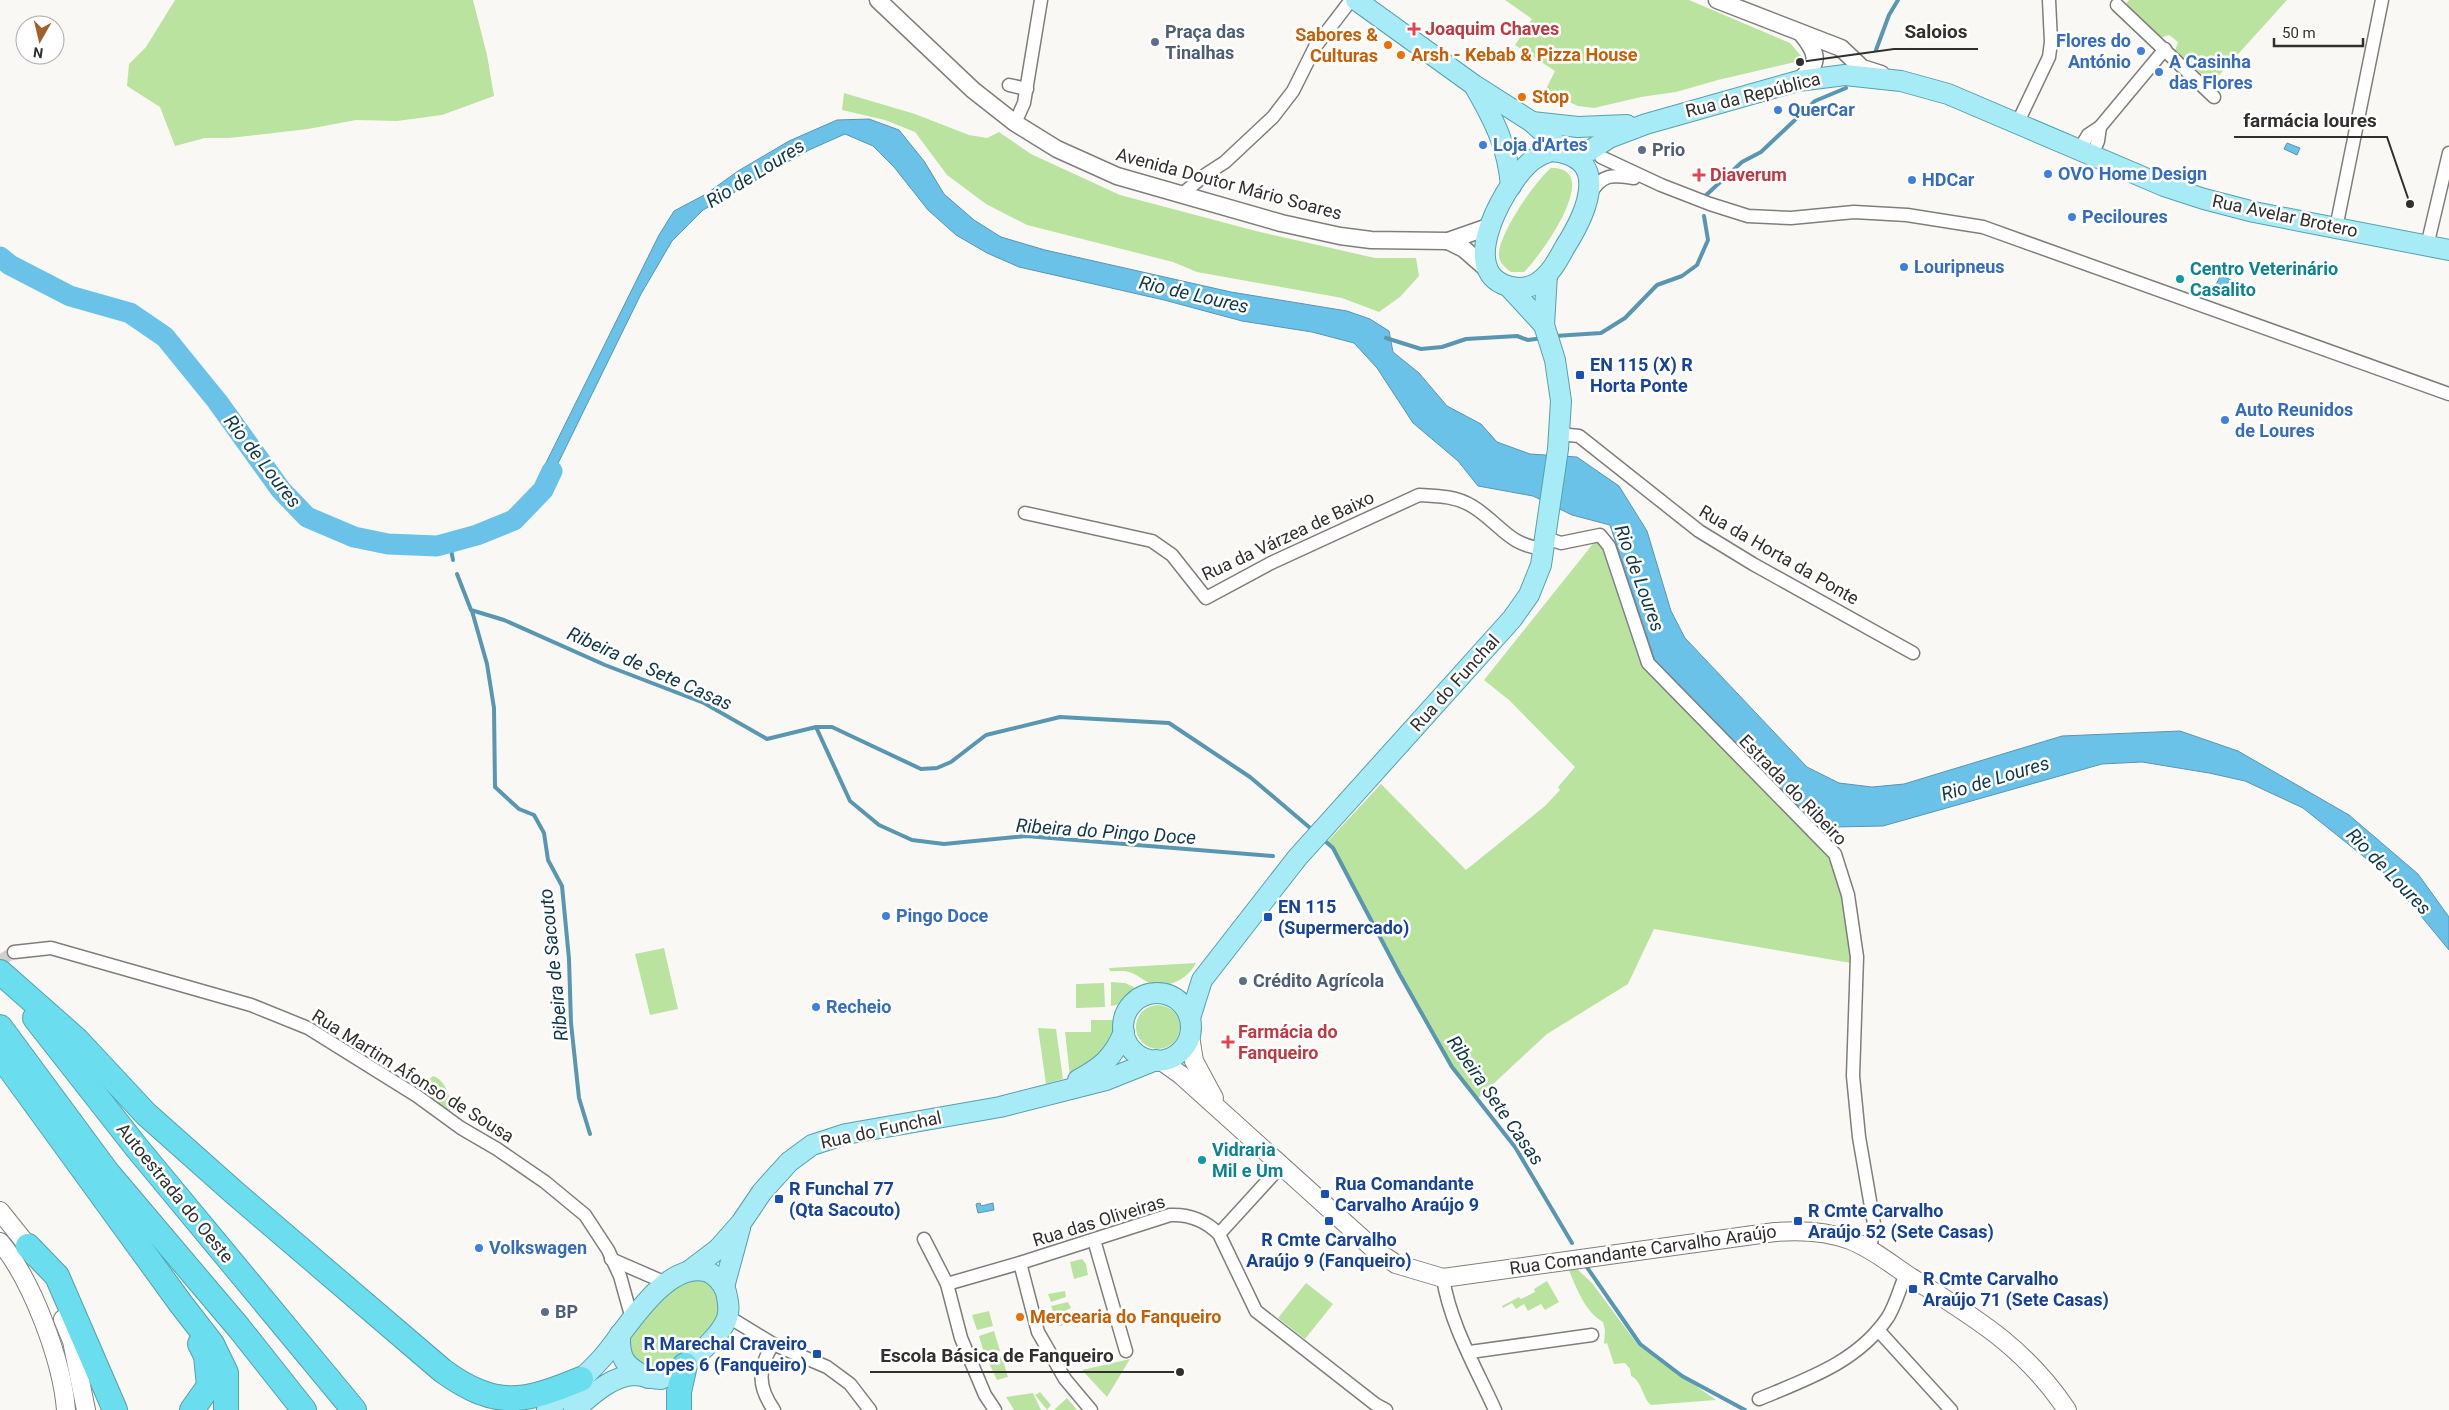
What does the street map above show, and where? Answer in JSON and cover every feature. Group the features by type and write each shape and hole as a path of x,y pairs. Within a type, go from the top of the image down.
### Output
{"highway":[{"path":"0,972 77,1040 146,1114 236,1194 444,1371 467,1388 490,1397 519,1398 550,1392 581,1380"},
{"name":"Autoestrada do Oeste","path":"0,972 137,1148 354,1410"},
{"name":"Autoestrada do Oeste","path":"0,1027 107,1172 239,1328 304,1410"},
{"path":"0,1055 212,1344 226,1373 226,1410"},
{"path":"28,1246 57,1276 116,1410"},
{"path":"181,1304 206,1356 209,1386 192,1410"},
{"path":"679,1410 679,1392 685,1365"}],"main road":[{"path":"1356,0 1474,85 1532,122 1586,169 1590,190"},
{"name":"Rua da República","path":"1571,156 1609,138 1646,124 1798,81 1837,75 1901,81"},
{"name":"Rua Avelar Brotero","path":"1901,81 1948,94 2164,186 2204,199 2449,250"},
{"path":"1474,85 1498,127 1510,164 1511,186"},
{"path":"1532,122 1578,127 1646,124"},
{"path":"1509,287 1523,288 1536,284 1547,275 1571,238 1609,138"},
{"path":"1488,270 1484,257 1488,227 1511,186 1527,164 1538,156 1551,151 1571,156"},
{"name":"Rua do Funchal","path":"1488,270 1497,280 1509,287 1544,326"},
{"name":"Rua do Funchal","path":"547,1410 581,1380 603,1357 626,1327 666,1282 689,1271 707,1259 741,1223 762,1192 789,1162 812,1145 846,1134 1000,1107 1106,1080 1179,1053 1190,1027 1202,980 1313,840 1521,608 1536,581 1546,537 1559,442 1561,401 1555,360 1544,326 1547,275"},
{"name":"Rua do Funchal","path":"1054,1092 1101,1067 1112,1055 1124,1032 1124,1018 1135,1001 1154,993 1166,994 1202,980"},
{"path":"1166,994 1181,1003 1190,1027 1194,1061 1218,1108"},
{"path":"1124,1032 1133,1051 1142,1057 1158,1060"},
{"name":"Rua Comandante Carvalho Araújo","path":"1158,1060 1181,1075 1376,1251 1396,1264 1443,1278 1791,1230 1830,1234 1870,1250 1974,1317 2014,1347 2049,1384 2067,1410"},
{"path":"0,1211 28,1246 47,1282 72,1341 86,1410"},
{"name":"Rua do Funchal","path":"727,1316 729,1306 724,1287 741,1223"},
{"path":"0,1242 8,1251 36,1306 53,1347 66,1410"},
{"path":"689,1271 706,1271 717,1278 724,1287"},
{"path":"574,1410 601,1388 622,1378 635,1375 649,1379 661,1379 685,1365 718,1333 727,1316"},
{"path":"626,1327 620,1348 622,1358 630,1369 649,1379"},
{"path":"63,1390 82,1386"}],"street":[{"name":"Avenida Doutor Mário Soares","path":"878,0 973,90 1015,123 1084,163 1117,176 1281,223 1340,236 1371,240 1448,241 1488,227"},
{"path":"1015,123 1024,103 1027,89 1041,0"},
{"path":"1181,195 1205,175 1225,162 1259,132 1293,91 1315,47 1351,0"},
{"path":"1717,0 1841,48 1862,68 1901,81"},
{"path":"2017,124 2049,57 2051,42 2049,0"},
{"path":"2336,228 2382,0"},
{"path":"2117,6 2165,48 2214,97"},
{"path":"1802,34 1818,44 1826,60 1837,75"},
{"path":"1798,81 1810,71 1816,60 1814,49 1802,34"},
{"path":"1833,45 1840,57 1837,75"},
{"path":"2085,153 2098,141 2100,127 2165,48"},
{"path":"1009,85 1027,89"},
{"path":"2428,246 2449,153"},
{"path":"1601,157 1646,179 1710,204 1748,216 1791,218 1854,212 1907,215 1983,227 2449,394"},
{"path":"1590,190 1598,182 1616,175 1646,179"},
{"name":"Avenida Doutor Mário Soares","path":"1448,241 1464,249 1488,270"},
{"name":"Rua da Horta da Ponte","path":"1559,442 1579,436 1699,531 1754,564 1913,652"},
{"name":"Rua da Várzea de Baixo","path":"1025,513 1152,541 1172,555 1206,598 1271,563 1419,495 1446,496 1472,506 1521,545 1546,537"},
{"name":"Estrada do Ribeiro","path":"1546,537 1560,544 1600,535 1609,546 1648,663 1835,854 1848,894 1857,957 1853,1076 1858,1137 1874,1224 1870,1250"},
{"name":"Rua Martim Afonso de Sousa","path":"14,952 51,948 251,1005 308,1028 417,1096 461,1128 497,1149 545,1182 585,1215 608,1250 620,1276 626,1327"},
{"path":"1281,1166 1219,1234 1256,1311 1375,1404 1386,1410"},
{"name":"Rua das Oliveiras","path":"946,1284 1020,1263 1170,1215 1180,1214 1209,1224 1219,1234"},
{"path":"924,1239 946,1284 961,1338 985,1395 995,1410"},
{"path":"1094,1240 1126,1351"},
{"path":"611,1259 666,1282"},
{"path":"1020,1263 1038,1332 1065,1379 1091,1410"},
{"path":"1759,1398 1815,1376 1849,1357 1878,1330 1889,1315 1906,1274"},
{"path":"1443,1278 1446,1297 1495,1410"},
{"path":"727,1316 773,1344 827,1367 850,1384 870,1410"},
{"path":"1878,1330 1951,1410"},
{"path":"1470,1352 1592,1335"},
{"path":"773,1344 763,1359 760,1378 774,1410"}],"green space":[{"path":"175,0 473,0 487,55 494,96 442,115 397,121 356,120 308,129 229,138 205,138 175,146 160,107 127,86 129,64 146,47"},
{"path":"1505,0 1689,0 1790,43 1802,57 1795,62 1676,92 1641,97 1594,108 1578,106 1545,91 1555,71 1515,45 1532,19"},
{"path":"2129,0 2287,0 2212,83 2175,51 2178,42 2169,35 2156,39 2125,5"},
{"path":"844,93 915,114 969,135 987,138 999,132 1031,154 1120,195 1256,231 1375,258 1416,258 1419,276 1400,297 1379,312 1342,298 1197,272 1173,262 1027,225 986,204 947,175 915,132 885,120 842,110"},
{"path":"1551,168 1566,172 1572,182 1570,197 1564,214 1543,249 1524,272 1511,272 1503,265 1499,257 1504,236 1527,196"},
{"path":"1600,535 1648,663 1835,854 1848,895 1851,963 1654,929 1628,984 1547,1034 1477,1099 1455,1069 1417,1005 1365,906 1327,842 1381,784 1466,870 1545,806 1560,790 1558,787 1575,767 1509,700 1484,680"},
{"path":"664,948 678,1009 650,1015 635,954"},
{"path":"1196,963 1188,974 1176,982 1163,985 1150,983 1129,972 1110,971 1109,968"},
{"path":"1111,982 1125,983 1134,987 1134,995 1126,1003 1111,1006"},
{"path":"1104,983 1105,1007 1076,1008 1076,984"},
{"path":"1158,1005 1170,1009 1176,1015 1180,1027 1176,1039 1170,1045 1158,1049 1146,1045 1140,1039 1136,1027 1140,1015 1146,1009"},
{"path":"1091,1020 1113,1020 1116,1025 1114,1035 1100,1055 1070,1076 1065,1032 1091,1032"},
{"path":"1038,1028 1056,1029 1063,1079 1046,1084"},
{"path":"433,1076 441,1081 447,1090 451,1105 449,1111 432,1101 424,1089 426,1082"},
{"path":"1082,1259 1086,1264 1088,1275 1074,1279 1070,1262"},
{"path":"1568,1268 1576,1268 1592,1283 1638,1345 1716,1400 1651,1405 1638,1382 1631,1376 1630,1369 1625,1363 1614,1364 1607,1343 1604,1344 1605,1330 1603,1322 1586,1306"},
{"path":"708,1280 723,1305 714,1324 669,1365 655,1369 639,1365 628,1346 632,1327 682,1281"},
{"path":"1547,1281 1559,1302 1545,1310 1541,1304 1528,1311 1524,1304 1516,1309 1512,1303 1503,1308 1502,1306 1519,1297 1521,1299 1535,1292 1534,1289"},
{"path":"1306,1283 1333,1304 1305,1339 1278,1318"},
{"path":"1065,1291 1066,1297 1051,1302 1048,1294"},
{"path":"1068,1302 1071,1308 1065,1311 1068,1324 1059,1326 1051,1306"},
{"path":"989,1311 993,1326 977,1330 972,1315"},
{"path":"994,1331 1000,1351 985,1356 979,1336"},
{"path":"1002,1357 1008,1377 997,1380 988,1361"},
{"path":"1130,1359 1107,1397 1082,1370"},
{"path":"1040,1392 1051,1405 1047,1410 1035,1395"},
{"path":"1033,1393 1041,1410 1014,1410 1006,1397"},
{"path":"1067,1398 1077,1410 1054,1410"}],"water":[{"path":"869,119 899,130 924,161 944,194 974,220 1001,237 1045,250 1231,292 1347,311 1370,319 1389,331 1393,352 1419,373 1447,406 1481,424 1497,442 1530,454 1577,457 1619,486 1647,531 1671,611 1685,638 1807,767 1839,783 1872,787 1904,784 2062,736 2180,731 2238,751 2349,815 2418,874 2449,917 2449,950 2388,876 2303,808 2245,781 2209,773 2142,762 2102,764 1883,826 1834,827 1805,815 1710,720 1655,661 1610,525 1572,515 1533,496 1478,486 1458,461 1413,423 1377,368 1354,343 1312,332 1242,321 1164,300 1019,267 987,253 956,235 928,210 894,167 873,146 845,134 809,150 703,210 672,241 641,294 542,496 532,491 659,235 674,211 706,194 738,171 789,141 837,120"},
{"path":"2287,143 2300,148 2297,155 2284,149"},
{"path":"2221,275 2233,281 2232,284 2228,282 2221,295 2213,290"},
{"path":"980,1203 981,1206 993,1203 994,1210 978,1213 976,1204"}],"waterway":[{"path":"1876,50 1889,15 1898,0"},
{"path":"1704,197 1742,162 1761,152 1815,101 1846,88"},
{"path":"1555,336 1601,333 1625,318 1657,285 1682,276 1697,265 1708,240 1704,216"},
{"name":"Rio de Loures","path":"0,257 10,265 70,296 130,313 165,337 217,401 281,490 307,517 354,537 388,544 437,546 477,535 514,520 543,490 552,471"},
{"path":"1386,338 1421,349 1442,347 1466,339 1517,336 1528,340 1543,338"},
{"name":"Ribeira de Sete Casas","path":"450,544 453,560"},
{"name":"Ribeira de Sete Casas","path":"457,574 471,610 504,620 605,665 704,703 767,739 816,727 832,727 921,769 937,768 951,762 986,735 1060,717 1169,723 1250,777 1309,827"},
{"name":"Ribeira de Sacouto","path":"472,611 487,664 494,708 495,787 519,809 534,815 544,833 548,860 562,886 569,959 571,1023 579,1098 590,1134"},
{"name":"Ribeira do Pingo Doce","path":"816,727 850,801 879,825 912,840 944,844 1026,836 1273,856"},
{"name":"Ribeira Sete Casas","path":"1325,841 1333,848 1400,975 1452,1067 1515,1147 1572,1243"},
{"name":"Ribeira Sete Casas","path":"1584,1263 1640,1344 1682,1376 1745,1410"}],"tunnel":[{"path":"0,961 14,952"}],"place":[{"name":"Joaquim Chaves","path":"1414,29"},
{"name":"Praça das Tinalhas","path":"1155,42"},
{"name":"Sabores & Culturas","path":"1388,45"},
{"name":"Flores do António","path":"2141,51"},
{"name":"Arsh - Kebab & Pizza House","path":"1401,55"},
{"name":"Saloios","path":"1800,62"},
{"name":"A Casinha das Flores","path":"2159,72"},
{"name":"Stop","path":"1522,97"},
{"name":"QuerCar","path":"1778,110"},
{"name":"Loja d'Artes","path":"1483,145"},
{"name":"Prio","path":"1642,150"},
{"name":"OVO Home Design","path":"2048,174"},
{"name":"Diaverum","path":"1699,175"},
{"name":"HDCar","path":"1912,180"},
{"name":"farmácia loures","path":"2410,204"},
{"name":"Peciloures","path":"2072,217"},
{"name":"Louripneus","path":"1904,267"},
{"name":"Centro Veterinário Casalito","path":"2180,279"},
{"name":"EN 115 (X) R Horta Ponte","path":"1580,375"},
{"name":"Auto Reunidos de Loures","path":"2225,420"},
{"name":"Pingo Doce","path":"886,916"},
{"name":"EN 115 (Supermercado)","path":"1268,917"},
{"name":"Crédito Agrícola","path":"1243,981"},
{"name":"Recheio","path":"816,1007"},
{"name":"Farmácia do Fanqueiro","path":"1228,1042"},
{"name":"Vidraria Mil e Um","path":"1202,1160"},
{"name":"Rua Comandante Carvalho Araújo 9","path":"1325,1194"},
{"name":"R Funchal 77 (Qta Sacouto)","path":"779,1199"},
{"name":"R Cmte Carvalho Araújo 9 (Fanqueiro)","path":"1329,1221"},
{"name":"R Cmte Carvalho Araújo 52 (Sete Casas)","path":"1798,1221"},
{"name":"Volkswagen","path":"479,1248"},
{"name":"R Cmte Carvalho Araújo 71 (Sete Casas)","path":"1913,1289"},
{"name":"BP","path":"545,1312"},
{"name":"Mercearia do Fanqueiro","path":"1020,1317"},
{"name":"R Marechal Craveiro Lopes 6 (Fanqueiro)","path":"817,1354"},
{"name":"Escola Básica de Fanqueiro","path":"1180,1372"}]}
